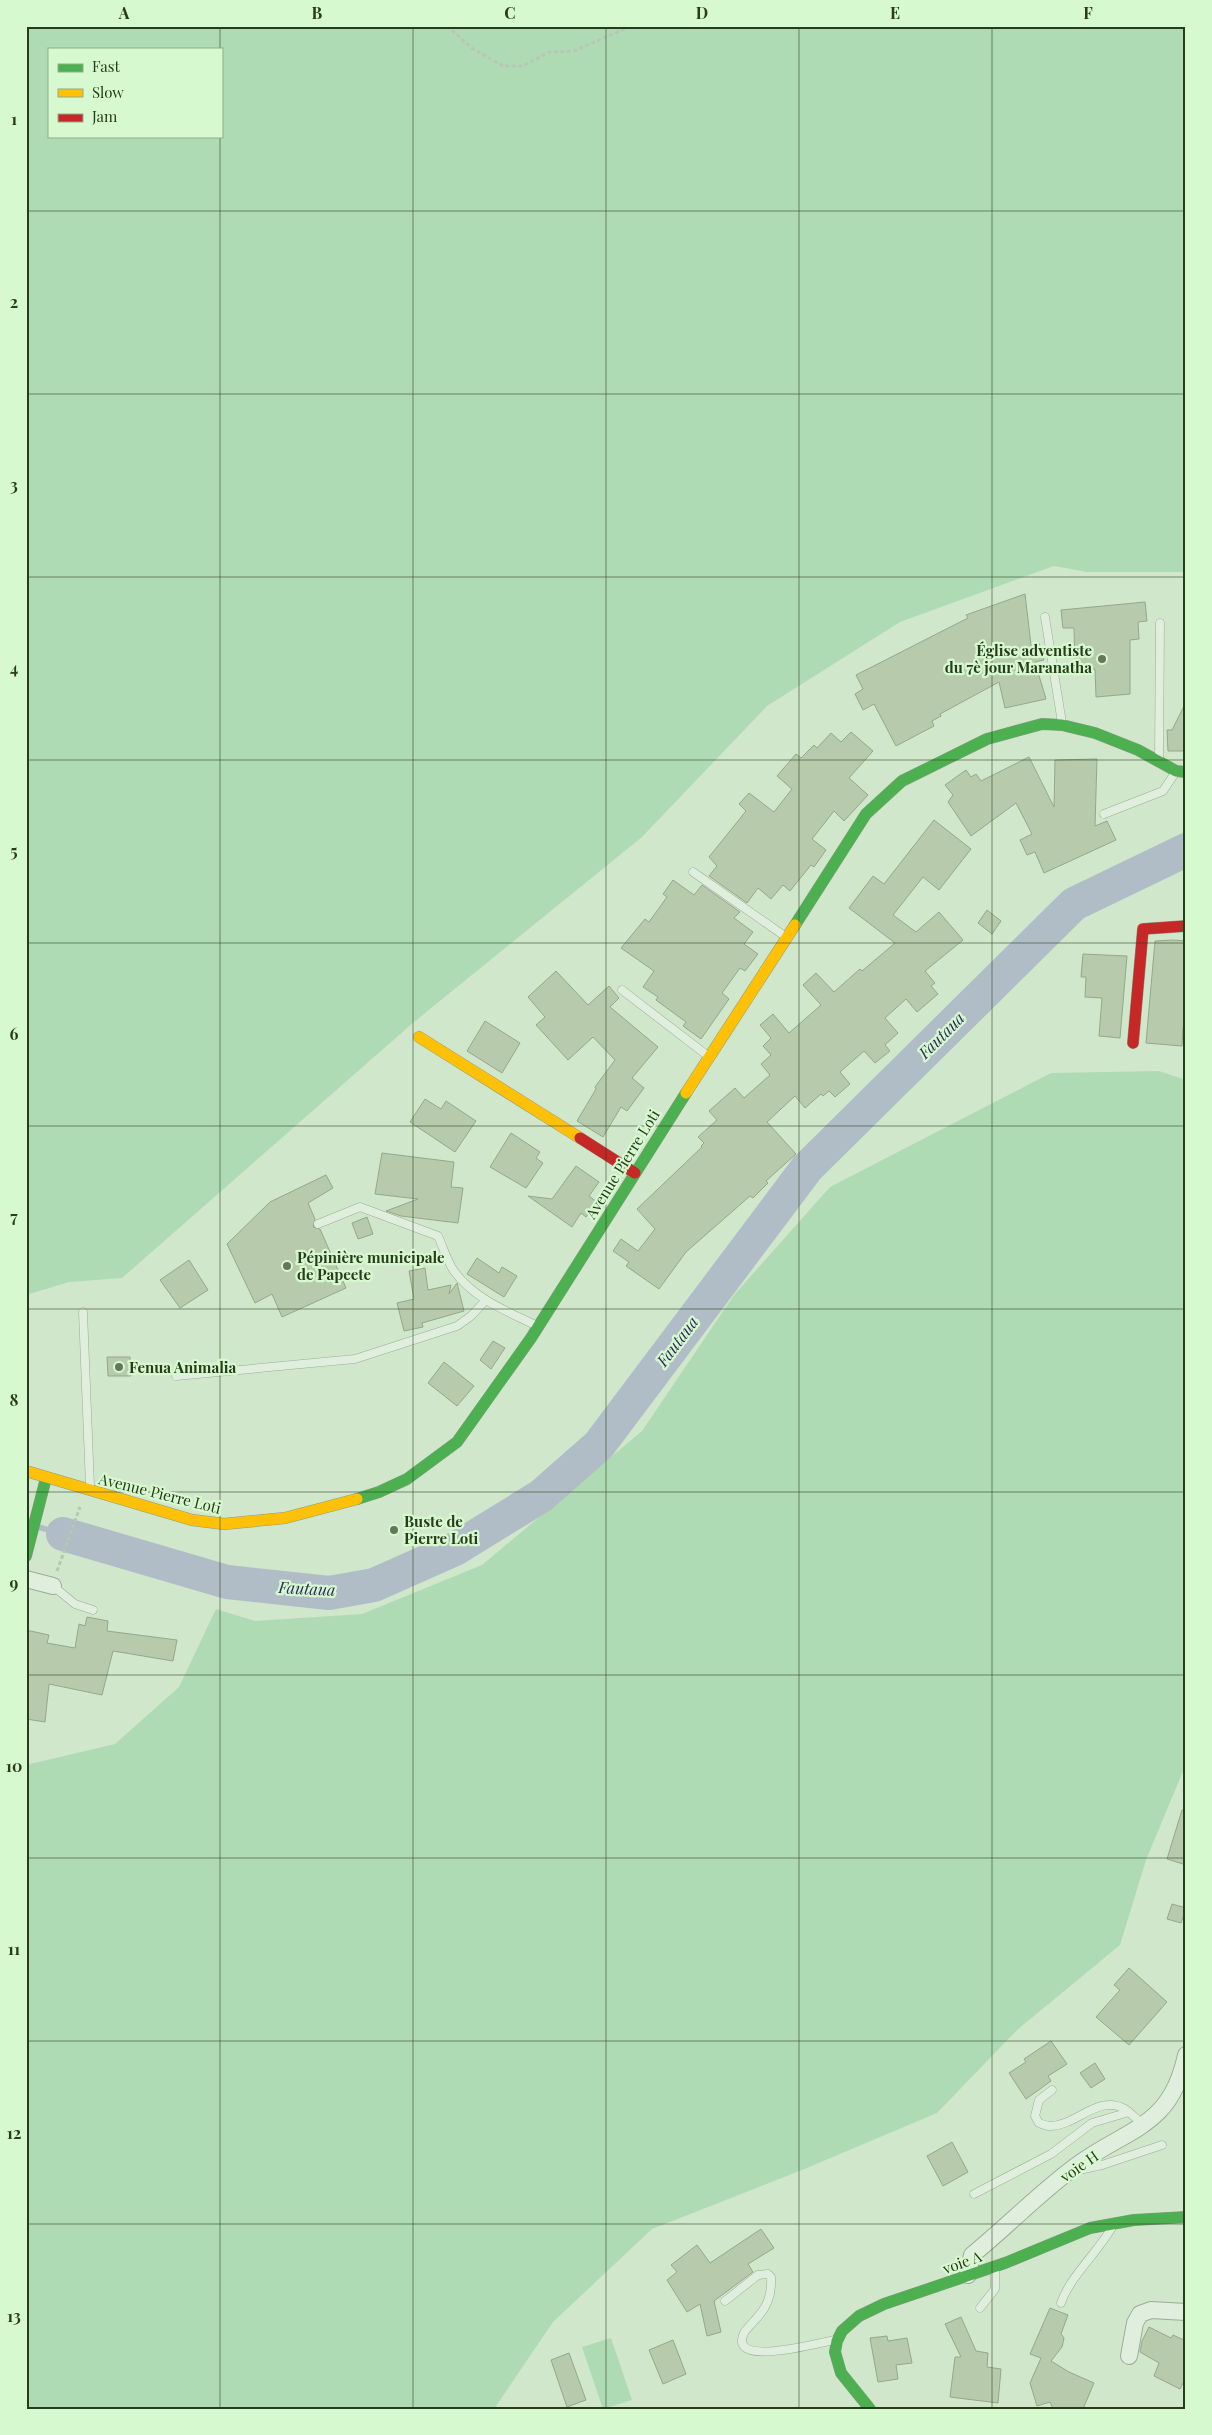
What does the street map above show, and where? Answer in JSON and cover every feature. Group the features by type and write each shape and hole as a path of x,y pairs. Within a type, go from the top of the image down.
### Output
{"main road":[{"name":"Avenue Pierre Loti","path":"26,1471 192,1520 224,1524 285,1518 379,1492 407,1479 430,1464 457,1442 538,1327 844,846 861,822 902,781 987,739 1042,724 1062,725 1114,740 1181,772"},
{"path":"1133,1043 1143,929 1186,926"},
{"path":"419,1037 635,1173"},
{"path":"26,1556 46,1478"},
{"name":"voie A","path":"837,2340 849,2322 863,2314 888,2303 994,2266 1068,2235 1114,2223 1186,2216"},
{"path":"837,2340 835,2352 844,2379 870,2409"}],"street":[{"path":"26,1579 53,1586"},
{"name":"voie H","path":"968,2275 972,2255 1081,2162 1143,2124 1162,2108 1173,2092 1182,2072 1186,2055"},
{"path":"1129,2356 1135,2323 1140,2314 1151,2310 1186,2312"}],"lane":[{"path":"1045,617 1062,725"},
{"path":"1159,763 1160,623"},
{"path":"1104,814 1163,791 1181,772"},
{"path":"693,872 787,938"},
{"path":"622,990 709,1057"},
{"path":"318,1224 360,1207 438,1236 453,1270 466,1285 486,1300 538,1327"},
{"path":"176,1376 354,1359 457,1326 471,1316 486,1300"},
{"path":"83,1312 90,1491"},
{"path":"53,1586 75,1604 93,1610"},
{"path":"1052,2090 1039,2100 1034,2116 1039,2123 1050,2126 1064,2123 1088,2111 1106,2105 1124,2108 1143,2124"},
{"path":"974,2194 1051,2154 1092,2124 1129,2112"},
{"path":"1070,2172 1102,2165 1162,2145"},
{"path":"1061,2303 1077,2274 1098,2250 1114,2223"},
{"path":"980,2308 995,2289 994,2266"},
{"path":"725,2301 758,2276 768,2274 771,2277 770,2299 759,2316 744,2333 743,2343 746,2348 754,2352 773,2352 837,2340"}],"path":[{"path":"447,26 474,50 503,66 523,66 549,52 574,51 632,26"},
{"path":"59,1568 78,1512"}],"green space":[{"path":"26,26 1186,26 1186,572 1087,572 1054,566 900,622 767,706 642,837 414,1022 122,1278 69,1282 26,1295"},
{"path":"1159,1071 1186,1080 1186,1764 1146,1860 1120,1945 1017,2030 937,2113 802,2170 652,2229 553,2322 494,2409 26,2409 26,1765 115,1744 179,1687 216,1609 255,1621 362,1614 482,1565 642,1431 734,1295 830,1187 1051,1073"},
{"path":"611,2338 632,2400 603,2409 582,2347"}],"building":[{"path":"1025,594 1031,645 1039,643 1044,660 1035,662 1046,699 1005,708 999,682 940,714 941,716 932,721 934,726 896,746 874,704 863,710 855,694 863,689 856,675 968,618 966,615"},
{"name":"Église adventiste du 7è jour Maranatha","path":"1145,602 1147,621 1138,622 1139,639 1130,640 1130,694 1096,697 1095,669 1075,668 1074,628 1063,628 1061,610"},
{"path":"1186,702 1186,751 1168,751 1167,730 1172,730"},
{"path":"851,732 873,751 849,778 868,795 844,821 834,811 812,839 826,850 814,867 811,865 790,891 783,885 771,899 758,888 747,903 709,876 717,866 709,857 746,811 739,804 749,793 774,812 792,789 777,776 796,754 801,758 814,745 817,748 831,733 841,742"},
{"path":"1029,757 1054,807 1055,760 1097,759 1095,826 1107,821 1116,840 1044,873 1035,852 1027,855 1020,840 1032,834 1016,803 971,836 948,802 953,795 945,785 966,770 971,777 976,774 981,781"},
{"path":"934,820 971,849 939,890 923,877 893,915 916,932 939,912 963,940 925,971 935,983 931,986 938,994 917,1012 906,999 885,1018 898,1033 885,1045 890,1051 875,1063 864,1051 840,1072 850,1084 835,1097 829,1091 823,1096 821,1094 805,1108 795,1096 767,1122 796,1154 766,1181 768,1183 753,1198 750,1196 686,1252 659,1289 626,1266 629,1262 613,1251 621,1239 638,1251 655,1229 637,1209 702,1147 704,1143 698,1137 717,1120 709,1111 735,1088 744,1098 770,1075 761,1064 771,1055 763,1046 771,1038 760,1025 773,1014 789,1033 821,1005 803,985 816,973 834,992 860,969 862,971 895,943 849,908 873,876 884,884"},
{"path":"673,880 694,895 702,885 740,912 734,918 753,932 744,944 758,954 745,971 740,968 722,993 729,999 701,1039 683,1026 686,1022 656,1000 658,997 643,987 654,971 621,948 645,919 649,922 667,897 663,894"},
{"path":"987,910 1001,921 992,934 978,923"},
{"path":"1155,941 1186,941 1186,1028 1183,1028 1182,1046 1146,1043"},
{"path":"1083,954 1127,956 1120,1038 1099,1036 1102,998 1085,997 1086,977 1081,977"},
{"path":"556,971 588,1005 609,986 619,998 610,1007 658,1047 632,1078 644,1088 627,1111 621,1107 603,1137 577,1121 596,1089 595,1087 615,1060 593,1037 568,1060 536,1025 545,1017 528,997"},
{"path":"485,1021 520,1043 502,1073 467,1051"},
{"path":"425,1099 441,1109 446,1101 476,1121 455,1152 410,1122"},
{"path":"511,1133 540,1152 536,1158 543,1163 526,1188 490,1167"},
{"path":"382,1153 454,1162 451,1187 463,1188 458,1223 401,1216 386,1211 418,1199 375,1194"},
{"path":"576,1166 599,1182 589,1196 597,1202 586,1217 581,1213 572,1227 528,1196 552,1199"},
{"name":"Pépinière municipale de Papeete","path":"326,1175 333,1188 308,1203 315,1219 313,1227 320,1229 346,1288 282,1317 272,1294 255,1303 227,1244 270,1202"},
{"path":"367,1217 373,1234 358,1239 352,1223"},
{"path":"477,1258 499,1273 502,1267 517,1276 504,1297 467,1274"},
{"path":"189,1260 208,1290 180,1308 160,1280"},
{"path":"425,1268 428,1290 451,1285 449,1294 457,1283 464,1311 422,1323 423,1327 404,1331 397,1303 414,1299 409,1271"},
{"path":"493,1341 505,1348 491,1369 480,1360"},
{"name":"Fenua Animalia","path":"107,1357 130,1357 131,1376 108,1376"},
{"path":"444,1362 474,1386 457,1406 428,1383"},
{"path":"87,1617 108,1621 107,1631 177,1640 173,1661 113,1651 102,1695 49,1684 45,1722 26,1719 26,1630 49,1635 47,1643 75,1648 79,1624 85,1626"},
{"path":"1182,1810 1186,1811 1186,1865 1167,1859"},
{"path":"1172,1904 1186,1908 1181,1923 1167,1919"},
{"path":"1129,1968 1167,2002 1129,2045 1096,2017 1120,1990 1114,1985"},
{"path":"1051,2041 1067,2064 1048,2076 1051,2081 1026,2099 1009,2073 1026,2062 1024,2059"},
{"path":"1095,2063 1105,2079 1091,2088 1080,2073"},
{"path":"952,2142 968,2172 943,2186 927,2156"},
{"path":"761,2229 774,2248 748,2264 753,2272 714,2301 721,2332 707,2336 700,2304 687,2312 667,2280 677,2272 671,2265 697,2245 710,2263"},
{"path":"1050,2308 1068,2315 1061,2334 1064,2338 1062,2347 1051,2361 1069,2372 1094,2383 1083,2409 1053,2409 1050,2402 1037,2406 1030,2383 1041,2358 1030,2354"},
{"path":"961,2317 976,2351 988,2353 987,2367 1001,2369 998,2403 950,2397 955,2357 961,2357 945,2324"},
{"path":"1149,2327 1171,2338 1173,2335 1186,2341 1186,2377 1180,2389 1154,2376 1159,2363 1140,2352 1142,2341"},
{"path":"887,2336 888,2341 907,2338 912,2363 896,2365 898,2379 878,2382 870,2338"},
{"path":"673,2340 686,2374 663,2384 649,2350"},
{"path":"569,2353 586,2400 567,2407 551,2360"}],"waterway":[{"name":"Fautaua","path":"63,1534 227,1582 329,1593 374,1585 455,1549 541,1496 599,1445 807,1168 1074,904 1186,850"},
{"path":"38,1527 63,1534"}],"traffic: fast":[{"path":"795,925 866,814 902,781 987,739 1042,724 1062,725 1095,733 1138,750 1176,771 1186,772"},
{"path":"357,1499 379,1492 407,1479 457,1442 531,1338 686,1093"},
{"path":"26,1556 46,1478"},
{"path":"870,2409 841,2373 835,2352 837,2341 842,2331 859,2316 884,2304 1005,2263 1090,2228 1134,2220 1186,2217"}],"traffic: slow":[{"path":"686,1093 795,925"},
{"path":"419,1037 580,1138"},
{"path":"26,1471 192,1520 224,1524 285,1518 357,1499"}],"traffic: jam":[{"path":"1133,1043 1143,929 1186,926"},
{"path":"580,1138 635,1173"}],"place":[{"name":"Église adventiste du 7è jour Maranatha","path":"1102,659"},
{"name":"Pépinière municipale de Papeete","path":"287,1266"},
{"name":"Fenua Animalia","path":"119,1367"},
{"name":"Buste de Pierre Loti","path":"394,1530"}]}
